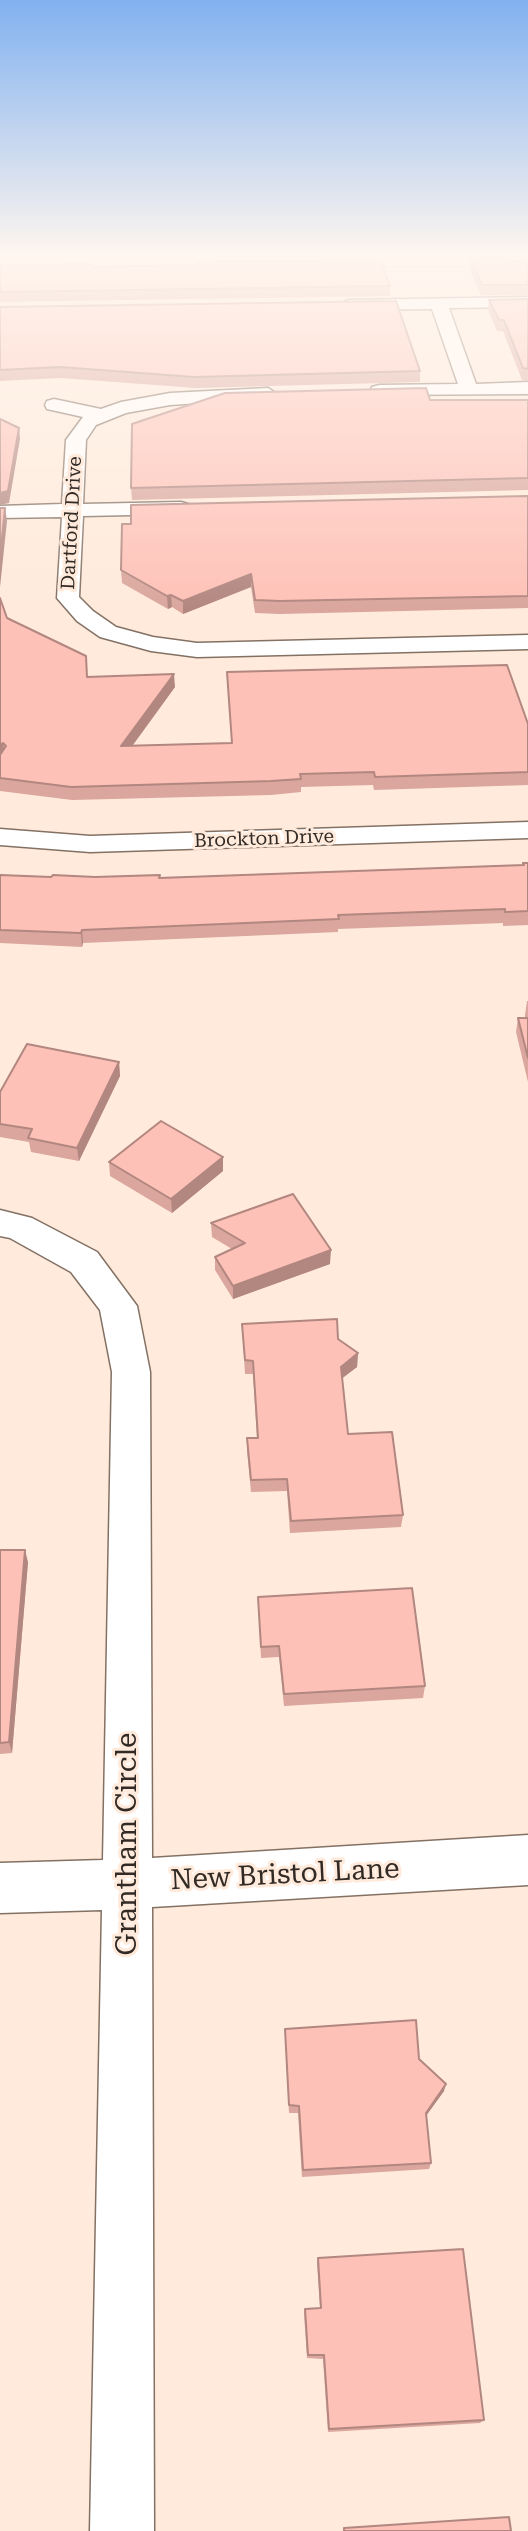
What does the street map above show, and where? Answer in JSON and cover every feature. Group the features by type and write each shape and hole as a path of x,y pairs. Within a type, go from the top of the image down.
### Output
{"street":[{"path":"463,374 469,390"},
{"path":"360,392 528,388"},
{"name":"Dartford Drive","path":"292,393 170,399 121,408 89,421 76,440 68,598 85,616 108,632 151,644 197,650 528,642"},
{"path":"54,405 102,415"},
{"path":"0,512 197,507"},
{"name":"Brockton Drive","path":"0,837 90,844 528,830"},
{"name":"Grantham Circle","path":"0,1223 19,1227 84,1262 118,1306 131,1371 122,2531"},
{"name":"New Bristol Lane","path":"0,1888 128,1884 528,1860"}],"building":[{"path":"155,374 303,374 194,377"},
{"path":"426,388 430,400 528,400 528,478 131,488 132,424 225,393"},
{"path":"0,419 19,428 8,491 0,493"},
{"path":"528,496 528,596 255,600 251,574 183,601 171,595 167,596 121,570 122,524 131,524 131,505"},
{"path":"0,508 5,508 0,558"},
{"path":"0,598 7,618 86,656 87,677 174,674 121,746 232,743 227,672 507,665 528,724 528,772 375,777 374,772 300,774 301,779 271,781 71,787 0,778 0,755 6,746 3,743 0,745"},
{"path":"523,863 528,863 528,911 505,912 505,909 338,915 339,919 82,930 81,933 0,930 0,875 160,875 159,878 524,865"},
{"path":"518,1018 528,1018 528,1058"},
{"path":"27,1044 119,1062 77,1148 28,1138 32,1129 0,1124 0,1092"},
{"path":"161,1121 223,1157 171,1199 109,1162"},
{"path":"293,1194 331,1250 233,1286 215,1257 245,1243 211,1223"},
{"path":"337,1319 338,1339 358,1353 341,1367 348,1434 392,1432 403,1515 291,1521 287,1479 251,1480 247,1438 258,1438 253,1361 245,1360 242,1324"},
{"path":"0,1550 25,1550 9,1742 0,1743"},
{"path":"412,1588 425,1686 284,1694 279,1646 261,1647 258,1597"},
{"path":"416,2020 419,2059 446,2084 426,2113 431,2163 303,2170 299,2106 289,2105 285,2029"},
{"path":"463,2249 484,2420 329,2429 324,2355 308,2355 305,2309 321,2308 318,2258"},
{"path":"509,2517 511,2531 344,2531 344,2528"}]}
